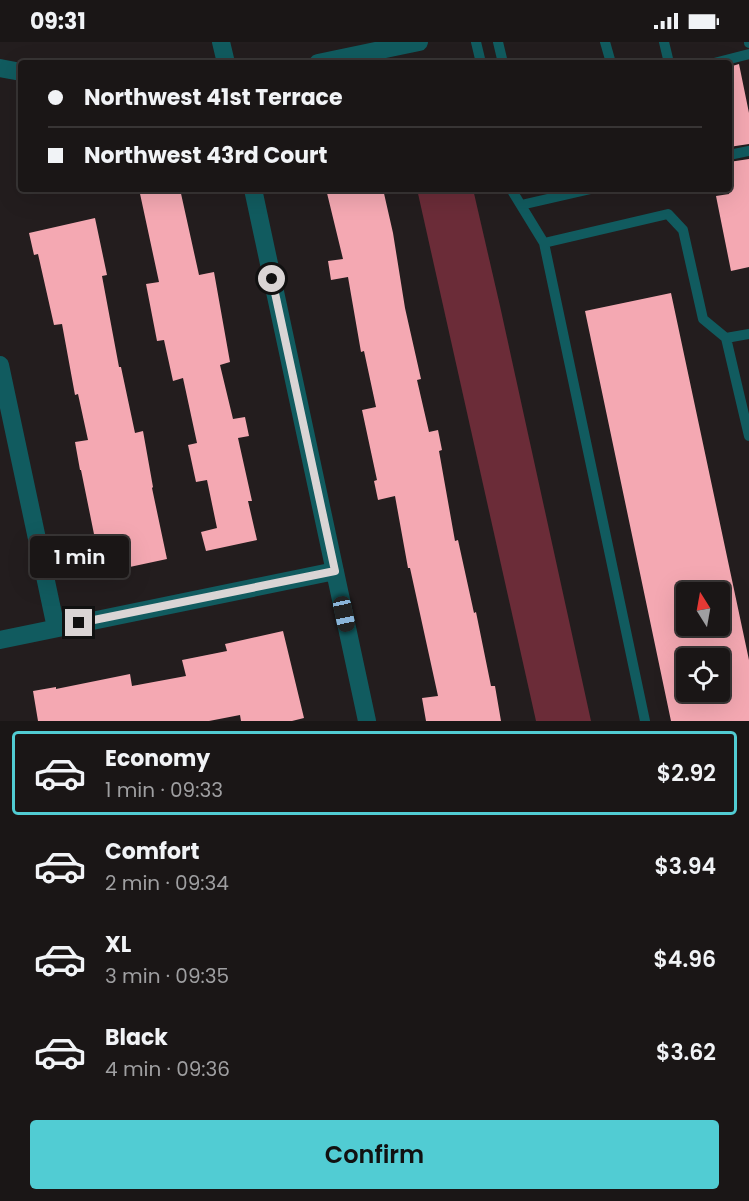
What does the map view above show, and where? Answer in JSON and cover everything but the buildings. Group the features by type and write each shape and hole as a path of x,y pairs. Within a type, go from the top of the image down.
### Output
{"street":[{"path":"221,42 225,60"},
{"path":"332,60 419,42"},
{"path":"0,68 18,71"},
{"path":"254,192 367,721"},
{"path":"0,365 56,628"},
{"path":"0,640 335,571"}],"lane":[{"path":"476,42 480,60"},
{"path":"498,42 502,60"},
{"path":"605,42 610,60"},
{"path":"664,42 668,60"},
{"path":"726,60 749,54"},
{"path":"732,154 749,151"},
{"path":"513,192 544,243 645,721"},
{"path":"521,205 578,192"},
{"path":"544,243 668,214 683,230 703,319 726,338 749,436"},
{"path":"726,338 749,334"}],"shaded area":[{"path":"418,192 474,192 500,306 591,721 536,721"}],"route":[{"path":"79,623 335,571 272,279"}]}
